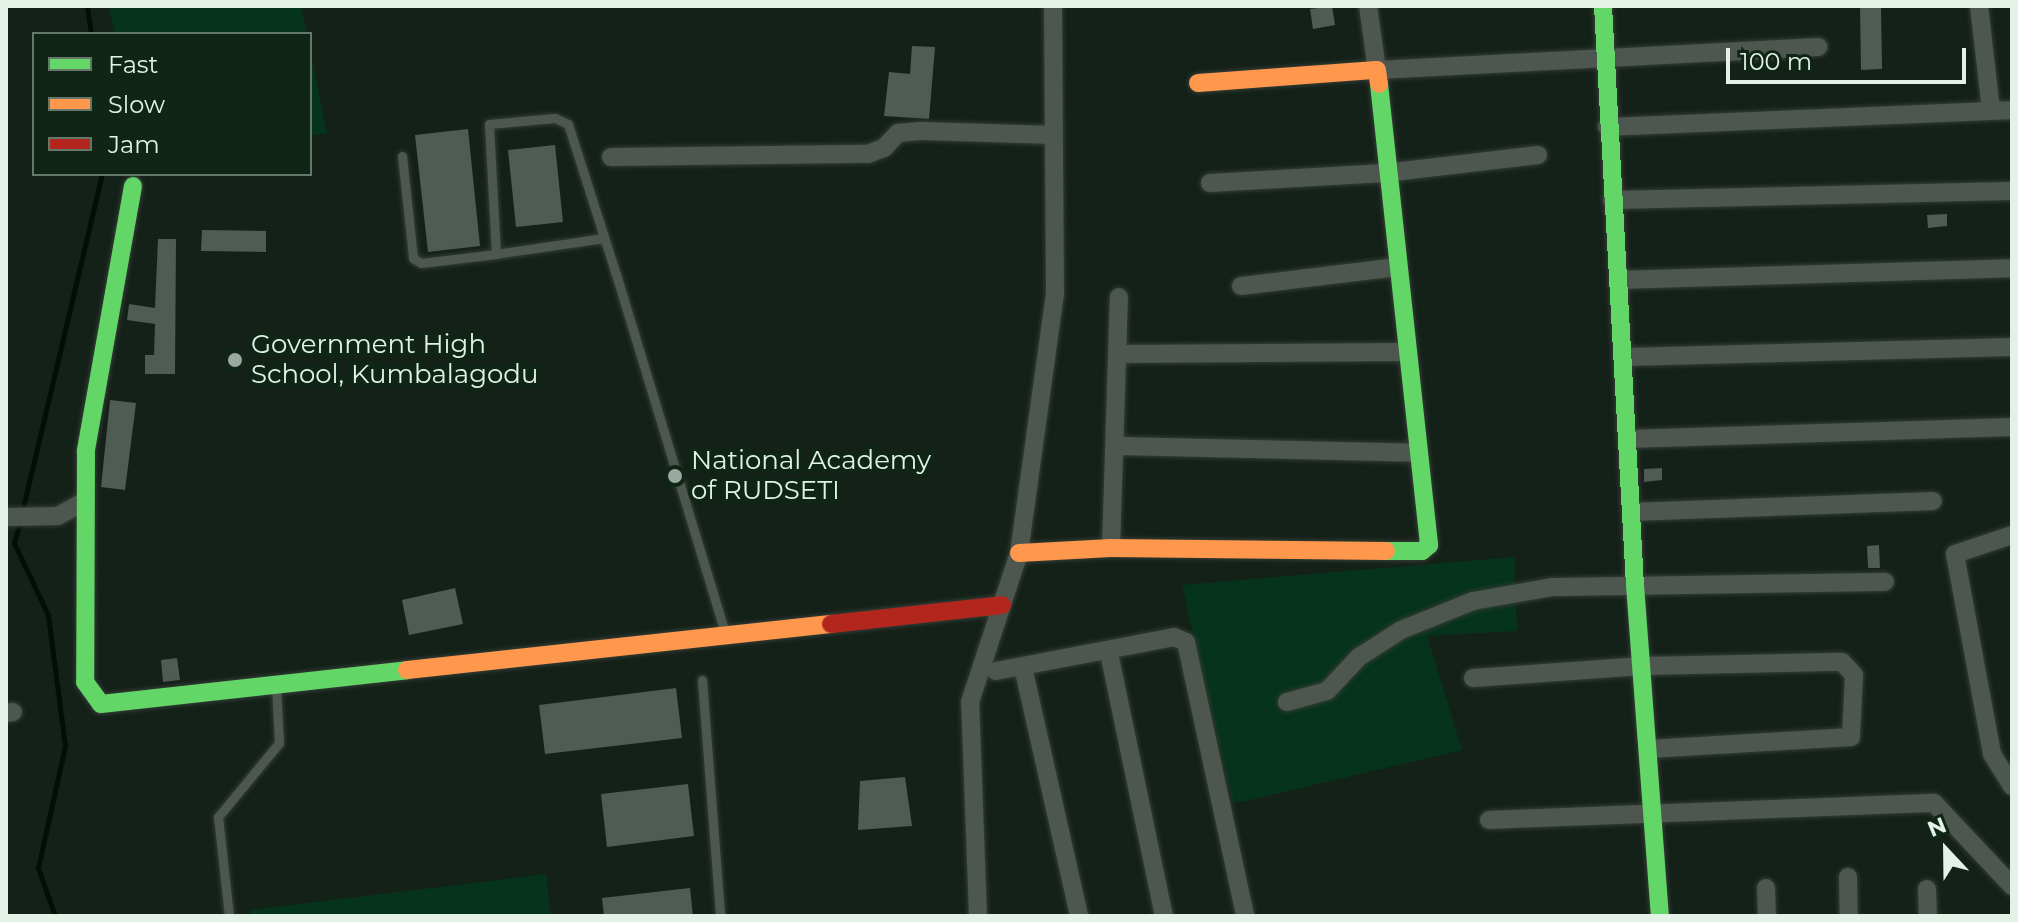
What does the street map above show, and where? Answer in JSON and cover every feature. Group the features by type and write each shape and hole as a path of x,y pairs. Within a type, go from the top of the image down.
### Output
{"street":[{"path":"978,916 970,702 1019,553 1055,292 1053,6"},
{"path":"1019,553 1111,548 1422,551 1429,545 1368,6"},
{"path":"1603,6 1607,127 1626,357 1635,585 1655,815 1660,916"},
{"path":"1979,6 1991,110"},
{"path":"1198,83 1605,54 1818,47"},
{"path":"1607,127 2012,110"},
{"path":"611,157 868,154 884,148 898,133 923,131 1054,135"},
{"path":"1210,183 1385,173 1538,155"},
{"path":"133,186 86,451 83,502 85,682 94,700 101,704 1002,605"},
{"path":"1612,200 2012,191"},
{"path":"1241,286 1397,267"},
{"path":"1618,280 2012,268"},
{"path":"1111,548 1120,354 1119,297"},
{"path":"1626,357 2012,347"},
{"path":"1120,354 1405,352"},
{"path":"1628,439 2012,427"},
{"path":"1117,446 1418,453"},
{"path":"1632,512 1933,501"},
{"path":"6,517 58,516 83,502"},
{"path":"2012,535 1955,554 1992,754 2012,786"},
{"path":"1287,702 1327,691 1359,657 1401,630 1473,601 1552,587 1885,582"},
{"path":"996,671 1109,653 1174,637 1186,642 1245,916"},
{"path":"1109,653 1164,916"},
{"path":"1473,678 1642,666 1842,662 1854,675 1851,737 1649,749"},
{"path":"1023,667 1079,916"},
{"path":"1489,820 1934,803 2012,886"},
{"path":"1848,877 1849,916"},
{"path":"1766,888 1767,916"},
{"path":"1927,889 1928,916"}],"lane":[{"path":"496,254 489,124 555,118 568,124 726,635"},
{"path":"402,156 413,258 421,263 604,238"},
{"path":"702,680 720,916"},
{"path":"229,916 218,817 279,743 276,684"}],"green space":[{"path":"109,6 301,6 307,32 115,32"},
{"path":"312,60 327,133 312,136"},
{"path":"1515,557 1517,631 1427,636 1462,750 1233,804 1182,585"},
{"path":"546,874 551,916 251,916 250,910"}],"building":[{"path":"1332,6 1335,25 1313,29 1310,9"},
{"path":"1860,6 1881,6 1882,69 1861,70"},
{"path":"912,46 935,47 929,119 884,116 889,72 910,74"},
{"path":"468,129 480,246 428,252 415,135"},
{"path":"555,145 563,222 516,227 508,150"},
{"path":"1947,214 1947,226 1928,228 1927,215"},
{"path":"202,230 266,231 266,252 201,251"},
{"path":"158,239 176,239 175,374 145,374 145,355 154,355 155,324 127,320 129,304 155,308"},
{"path":"110,400 136,403 125,490 101,487"},
{"path":"1662,468 1662,480 1644,482 1644,469"},
{"path":"1879,545 1880,568 1868,568 1867,546"},
{"path":"455,588 463,624 409,635 402,600"},
{"path":"177,658 180,680 163,682 161,660"},
{"path":"676,688 682,738 545,754 539,705"},
{"path":"905,777 912,826 858,830 860,781"},
{"path":"688,784 694,836 607,847 601,794"},
{"path":"690,888 693,916 604,916 602,898"}],"waterway":[{"path":"87,6 91,32"},
{"path":"22,512 102,176"},
{"path":"20,521 14,543 48,615 65,746 38,868 55,916"}],"traffic: fast":[{"path":"1603,6 1635,585 1660,916"},
{"path":"1379,84 1429,545 1422,551 1386,551"},
{"path":"133,186 86,451 85,682 101,704 407,670"}],"traffic: slow":[{"path":"1198,83 1377,70 1379,84"},
{"path":"1019,553 1111,548 1386,551"},
{"path":"407,670 831,624"}],"traffic: jam":[{"path":"831,624 1002,605"}],"place":[{"name":"Government High School, Kumbalagodu","path":"235,360"},
{"name":"National Academy of RUDSETI","path":"675,476"}]}
